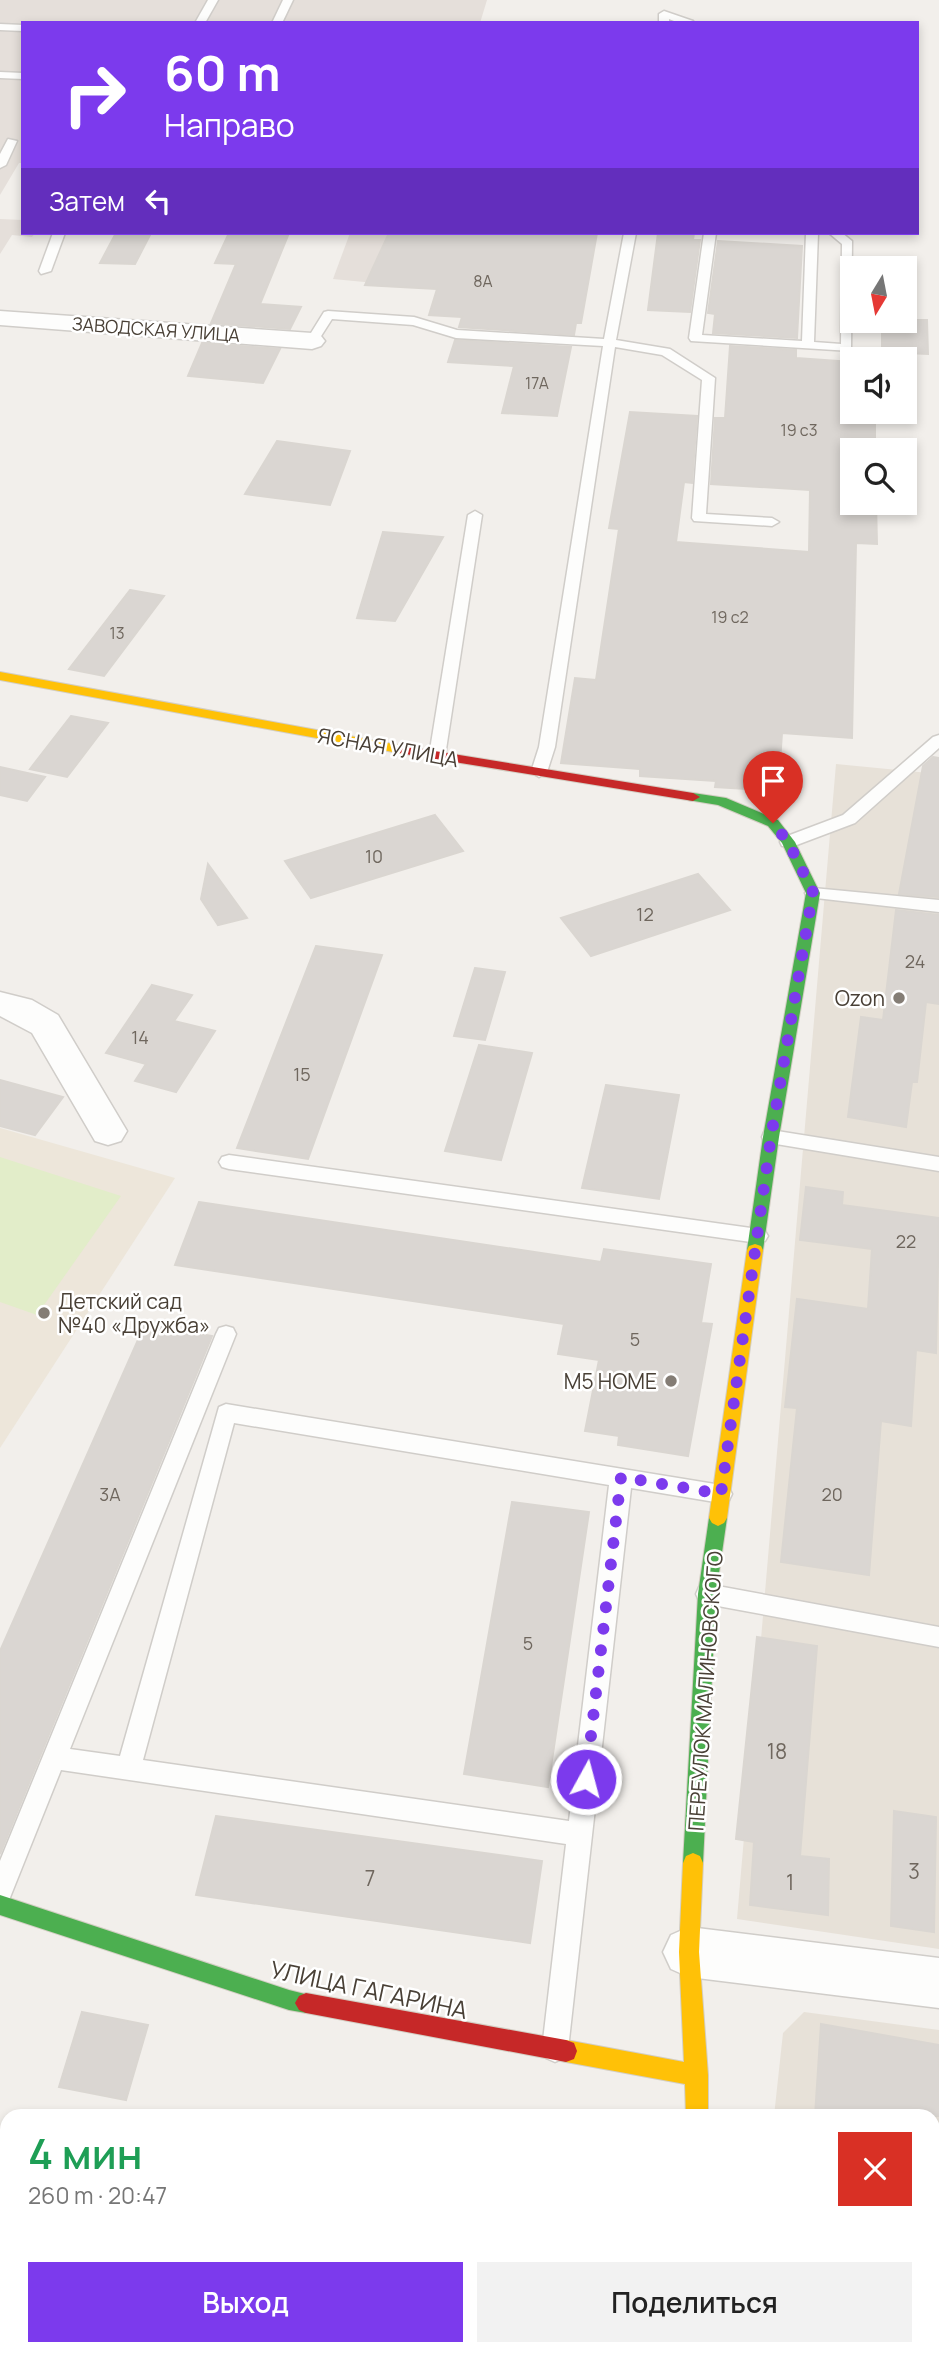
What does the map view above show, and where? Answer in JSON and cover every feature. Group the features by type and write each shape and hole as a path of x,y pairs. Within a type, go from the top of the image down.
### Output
{"street":[{"name":"ЗАВОДСКАЯ УЛИЦА","path":"0,318 312,341"},
{"name":"ЯСНАЯ УЛИЦА","path":"0,676 437,756 721,801 773,823 788,842"},
{"path":"788,842 813,892"},
{"name":"ПЕРЕУЛОК МАЛИНОВСКОГО","path":"697,2109 689,1952 707,1594 771,1137 813,892"},
{"path":"0,1004 19,1009 45,1024 108,1132"},
{"name":"УЛИЦА ГАГАРИНА","path":"0,1905 289,2000 697,2075"},
{"path":"689,1952 939,1983"}],"lane":[{"path":"201,21 213,0"},
{"path":"278,21 288,0"},
{"path":"664,19 667,0"},
{"path":"0,27 21,28"},
{"path":"0,75 21,76"},
{"path":"0,165 12,141"},
{"path":"45,271 58,235"},
{"path":"539,772 547,747 606,363 630,235"},
{"path":"710,235 695,338 847,348 848,243 838,235"},
{"path":"808,345 812,235"},
{"path":"312,341 328,315 414,321 456,334 611,343 666,352 709,378 699,518 772,522"},
{"path":"437,756 475,516"},
{"path":"788,842 849,820 939,740"},
{"path":"813,892 939,906"},
{"path":"771,1137 939,1164"},
{"path":"229,1162 758,1236"},
{"path":"0,1892 226,1334"},
{"path":"128,1769 226,1413 721,1494"},
{"path":"555,2049 621,1477"},
{"path":"707,1594 939,1637"},
{"path":"55,1758 579,1834"}],"shaded area":[{"path":"0,0 487,0 481,21 21,21 21,163 0,195"},
{"path":"0,219 21,220 21,235 34,235 32,237 12,235 0,254"},
{"path":"349,235 412,235 396,285 333,279"},
{"path":"836,764 939,774 939,1949 737,1919"},
{"name":"Детский сад №40 «Дружба»","path":"0,1128 175,1178 0,1448"},
{"path":"804,2012 939,2030 939,2109 775,2109 783,2033"}],"green space":[{"path":"0,1157 121,1196 37,1315 0,1302"}],"building":[{"path":"115,235 150,235 135,264 100,263"},
{"path":"228,235 288,235 260,304 301,307 290,329 211,323 236,264 215,263"},
{"path":"388,235 597,235 581,323 576,323 574,335 459,327 462,317 429,315 437,289 365,285"},
{"path":"658,235 694,235 693,240 700,240 690,312 648,310"},
{"path":"718,241 802,246 797,338 713,333 715,314 708,313"},
{"path":"917,320 927,320 928,354 917,354 917,347 882,347 882,333 917,333"},
{"path":"455,340 571,347 557,416 502,413 514,366 448,362"},
{"path":"202,343 280,349 263,383 188,376"},
{"path":"730,346 796,350 796,358 840,361 840,424 875,424 875,438 840,438 840,515 876,515 877,544 856,543 852,738 782,733 778,791 715,787 716,781 640,776 640,769 561,763 575,678 596,680 619,529 609,528 630,412 697,416 692,483 684,482 676,542 809,552 810,490 711,484 715,418 725,418"},
{"path":"277,441 350,451 330,505 245,494"},
{"path":"383,532 443,537 395,621 357,618"},
{"path":"130,590 164,596 104,676 69,669"},
{"path":"71,716 108,723 67,777 30,769"},
{"path":"933,757 939,758 939,897 899,894 923,766"},
{"path":"0,767 45,777 27,801 0,795"},
{"path":"435,815 463,851 311,898 285,861"},
{"path":"208,864 247,918 218,925 201,899"},
{"path":"698,874 730,910 591,956 561,918"},
{"path":"896,910 939,915 939,1004 926,1002 917,1082 912,1082 906,1127 848,1117 861,1017 883,1020"},
{"path":"316,946 382,955 308,1159 237,1148"},
{"path":"475,968 505,972 485,1040 454,1036"},
{"path":"152,985 192,995 174,1021 215,1031 176,1092 135,1081 146,1064 106,1053"},
{"path":"479,1045 532,1053 501,1160 445,1151"},
{"path":"0,1080 63,1097 35,1135 0,1126"},
{"path":"606,1085 679,1095 659,1199 582,1188"},
{"path":"806,1187 843,1192 842,1205 939,1218 936,1353 916,1350 911,1426 881,1421 869,1575 781,1562 797,1408 785,1407 797,1299 868,1309 872,1249 800,1240"},
{"path":"199,1202 601,1262 604,1249 711,1264 701,1323 712,1324 688,1456 618,1445 619,1436 585,1431 599,1360 558,1354 564,1324 175,1265"},
{"path":"145,1324 212,1336 0,1854 0,1651"},
{"path":"512,1502 589,1512 548,1787 464,1774"},
{"path":"757,1637 817,1646 800,1856 829,1859 828,1915 750,1905 754,1842 736,1839"},
{"path":"894,1811 936,1817 934,1932 891,1926"},
{"path":"216,1816 542,1861 530,1943 196,1895"},
{"path":"82,2012 148,2025 126,2100 59,2087"},
{"path":"821,2024 939,2045 939,2109 815,2109"}],"traffic: fast":[{"path":"693,797 721,801 773,823 788,842 813,893 771,1137 755,1250"},
{"path":"693,1863 707,1594 718,1518"},
{"path":"0,1905 289,2000 306,2003"}],"traffic: slow":[{"path":"0,676 404,750"},
{"path":"718,1518 755,1250"},
{"path":"693,1863 689,1952 697,2109"},
{"path":"566,2051 697,2075"}],"traffic: jam":[{"path":"404,750 693,797"},
{"path":"306,2003 566,2051"}],"place":[{"name":"Ozon","path":"899,998"},
{"name":"Детский сад №40 «Дружба»","path":"44,1313"},
{"name":"M5 HOME","path":"671,1381"}],"route":[{"path":"586,1779 621,1477 721,1494 771,1137 813,892 788,842 773,823"}]}
